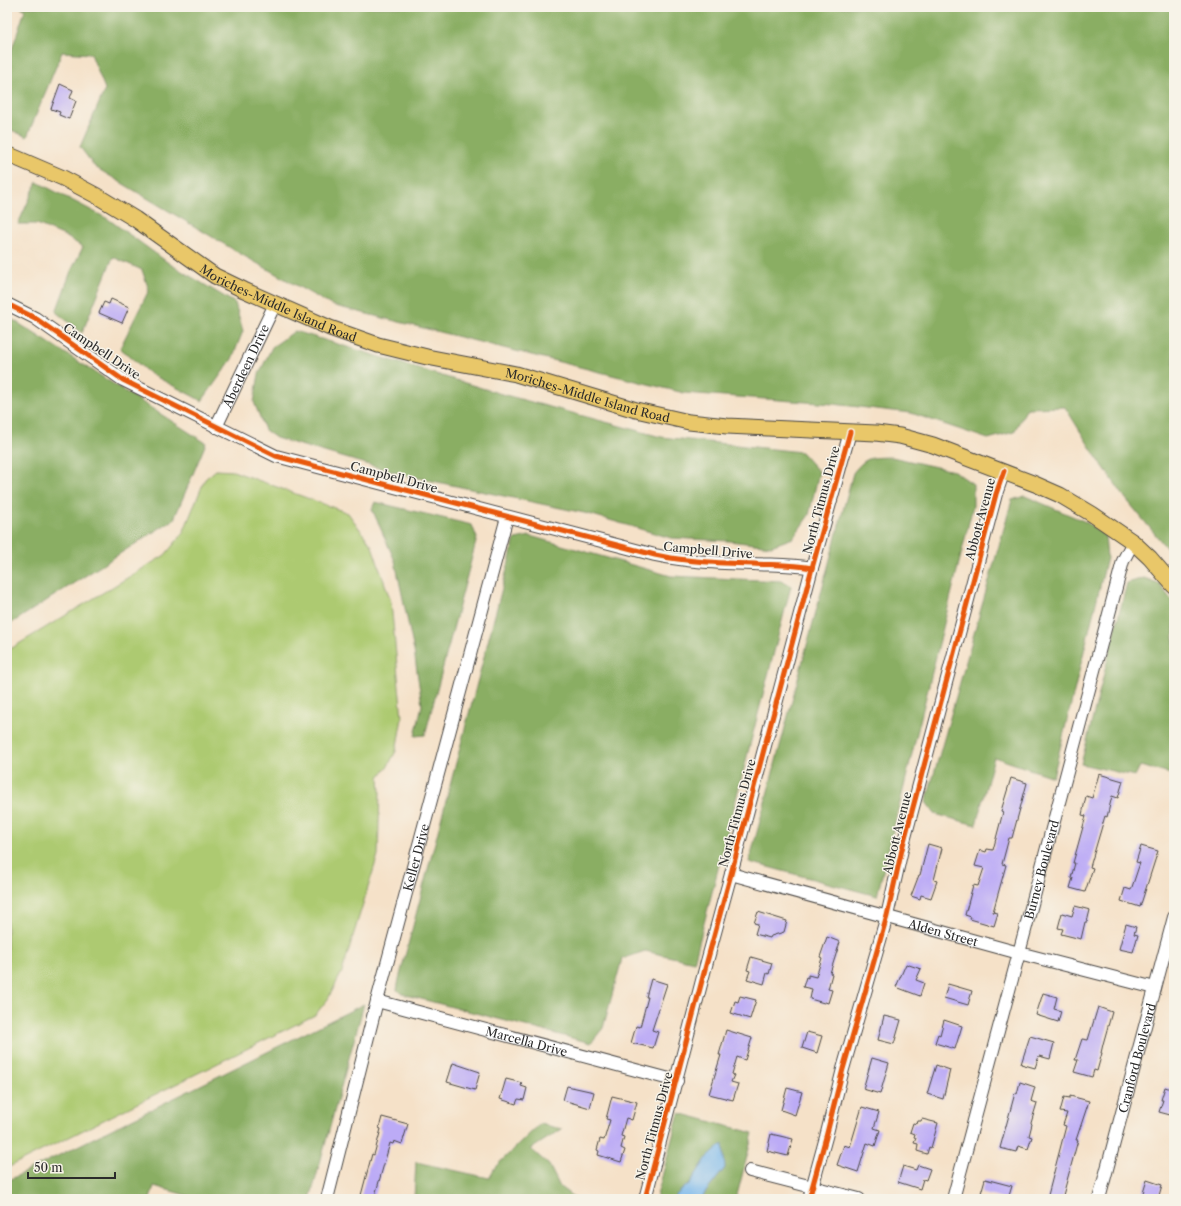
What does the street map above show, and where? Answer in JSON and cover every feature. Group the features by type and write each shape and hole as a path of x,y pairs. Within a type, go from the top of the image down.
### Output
{"main road":[{"name":"Moriches-Middle Island Road","path":"7,154 63,178 136,219 215,276 330,328 378,345 427,357 516,374 636,410 689,422 728,426 876,433 900,436 933,446 1004,471 1060,495 1092,514 1133,542 1150,558 1174,586"}],"street":[{"name":"Campbell Drive","path":"7,304 35,318 123,380 276,456 678,560 796,565 812,568"},
{"name":"Aberdeen Drive","path":"216,427 275,304"},
{"name":"North Titmus Drive","path":"645,1199 812,568 850,432"},
{"name":"Abbott Avenue","path":"809,1199 843,1069 887,916 905,838 996,494 1004,471"},
{"name":"Keller Drive","path":"328,1199 377,1001 507,517"},
{"name":"Burney Boulevard","path":"953,1199 1123,561 1133,542"},
{"name":"Alden Street","path":"732,874 1019,953 1155,988"},
{"name":"Cranford Boulevard","path":"1098,1199 1174,917"},
{"name":"Marcella Drive","path":"377,1001 676,1081"},
{"path":"750,1171 859,1199"}],"green space":[{"path":"20,7 1174,7 1174,557 1126,499 1095,455 1065,407 1027,408 1014,432 988,439 911,413 833,404 684,393 331,305 239,253 95,167 80,147 105,89 91,54 62,52 27,137 7,128 7,64 25,10"},
{"path":"37,182 108,219 170,264 235,303 243,331 232,359 202,401 149,373 120,348 149,290 142,270 113,257 82,333 56,312 71,271 83,247 65,236 37,224 18,224"},
{"path":"7,316 206,443 174,519 7,626"},
{"path":"295,331 498,393 661,437 801,452 819,472 809,515 793,538 771,546 729,541 671,538 589,514 404,475 276,438 265,430 254,402 259,374 272,347"},
{"path":"879,457 892,457 954,471 973,484 973,506 877,896 749,862 853,473 866,460"},
{"path":"216,470 233,471 348,513 372,546 391,602 402,718 396,751 388,766 379,777 378,855 342,972 328,999 315,1015 7,1168 7,651 165,555 183,533 205,479"},
{"path":"1025,496 1086,522 1105,536 1107,558 1053,777 994,757 976,825 935,814 926,802 1012,500"},
{"path":"375,502 472,525 477,538 425,735 415,736 422,705 414,651 395,561 372,509"},
{"path":"530,536 671,576 782,581 791,586 694,962 645,951 622,959 603,1028 591,1043 402,994 397,990 515,539"},
{"path":"1144,578 1158,583 1174,603 1174,775 1140,766 1135,776 1081,764 1127,583"},
{"path":"364,1004 310,1199 199,1199 154,1186 150,1199 7,1199 7,1181"},
{"path":"679,1113 753,1133 736,1199 702,1199 725,1168 706,1159 690,1183 676,1195 676,1199 656,1199"},
{"path":"540,1124 562,1129 531,1149 549,1165 560,1187 576,1199 414,1199 416,1162 489,1178 495,1167"}],"water":[{"path":"723,1144 725,1168 702,1199 676,1199 676,1195 690,1183 706,1159"}],"building":[{"path":"60,84 73,90 70,98 76,101 69,119 59,115 60,112 51,109"},
{"path":"111,299 129,307 122,323 99,313 104,302 109,304"},
{"path":"1099,774 1123,781 1118,798 1112,796 1107,817 1105,816 1090,867 1093,868 1085,892 1070,888 1073,878 1071,878 1075,863 1073,863 1086,816 1082,815 1086,796 1092,798"},
{"path":"1011,778 1027,783 1012,838 1009,838 1002,864 1006,865 993,912 998,913 994,926 970,919 971,917 965,915 973,885 978,886 984,868 975,866 980,850 986,852 987,849 993,850 1003,812 1001,811"},
{"path":"928,844 942,848 934,880 937,881 931,898 921,895 920,899 911,896 920,875"},
{"path":"1141,846 1158,851 1140,907 1121,901 1125,888 1131,890 1140,863 1136,862"},
{"path":"1075,906 1090,910 1087,922 1085,922 1081,939 1061,934 1063,929 1058,928 1062,913 1072,916"},
{"path":"758,912 787,921 784,932 771,936 770,938 755,934 758,924 754,923"},
{"path":"1126,924 1136,927 1134,934 1138,935 1133,952 1119,949"},
{"path":"827,937 840,942 830,973 832,974 828,989 832,990 828,1003 824,1003 810,999 812,989 803,987 808,975 816,977 822,958 820,957"},
{"path":"751,957 772,963 764,984 747,979 750,971 747,970"},
{"path":"906,964 921,969 916,980 924,983 920,996 896,987"},
{"path":"651,979 667,984 652,1030 658,1032 653,1048 631,1043 636,1026 640,1027"},
{"path":"948,984 972,991 968,1005 944,998"},
{"path":"1043,993 1057,997 1054,1009 1061,1011 1058,1022 1036,1015"},
{"path":"740,996 756,1000 750,1019 731,1013 735,1001 738,1002"},
{"path":"1098,1007 1112,1012 1097,1071 1094,1070 1092,1077 1074,1072 1078,1060 1075,1060 1082,1039 1088,1040"},
{"path":"884,1016 901,1020 894,1044 878,1040"},
{"path":"944,1020 962,1026 955,1049 935,1043 938,1034 940,1035"},
{"path":"726,1030 752,1038 745,1060 737,1057 732,1074 734,1075 731,1082 738,1084 733,1100 709,1094 721,1055 719,1055"},
{"path":"807,1032 822,1036 817,1053 802,1048"},
{"path":"1030,1036 1054,1043 1050,1059 1039,1056 1035,1068 1021,1064"},
{"path":"872,1058 889,1063 880,1094 863,1089"},
{"path":"453,1063 480,1072 475,1090 447,1082"},
{"path":"936,1065 950,1070 943,1099 927,1094"},
{"path":"506,1079 522,1083 521,1086 527,1088 524,1100 518,1099 516,1104 500,1099"},
{"path":"1020,1082 1035,1087 1031,1101 1037,1103 1031,1123 1029,1136 1032,1137 1028,1149 1018,1146 1016,1152 1000,1148 1015,1093 1017,1094"},
{"path":"567,1086 594,1092 590,1108 563,1100"},
{"path":"1165,1087 1174,1090 1174,1116 1159,1112"},
{"path":"787,1088 802,1092 795,1115 781,1110"},
{"path":"612,1096 637,1102 632,1120 626,1118 621,1136 624,1137 621,1148 625,1150 621,1162 598,1155 599,1151 597,1150 600,1139 604,1140 610,1120 606,1119"},
{"path":"1070,1096 1089,1101 1076,1140 1078,1140 1062,1199 1047,1199 1066,1126 1063,1125 1067,1113 1060,1112 1064,1097 1070,1098"},
{"path":"862,1107 879,1112 874,1128 880,1130 875,1146 867,1143 858,1172 837,1165 844,1145 850,1147"},
{"path":"382,1117 408,1124 402,1144 394,1141 393,1144 390,1143 374,1199 360,1199 372,1154 374,1155 381,1129 379,1128"},
{"path":"922,1119 938,1123 931,1148 929,1147 927,1154 917,1151 918,1144 914,1143 916,1138 914,1137 915,1134 910,1132 913,1123 917,1124 918,1121 921,1121"},
{"path":"771,1134 793,1139 788,1156 767,1151"},
{"path":"918,1165 930,1169 926,1180 923,1179 920,1189 898,1182 903,1166 916,1170"},
{"path":"985,1179 1012,1186 1008,1199 1002,1199 981,1193"},
{"path":"1147,1180 1162,1185 1158,1199 1141,1199"}],"cycle path":[{"path":"7,304 35,318 123,380 276,456 655,555 704,562 790,565 812,568"},
{"path":"645,1199 812,568 850,432"},
{"path":"809,1199 843,1069 887,916 903,845 996,494 1004,471"}]}
